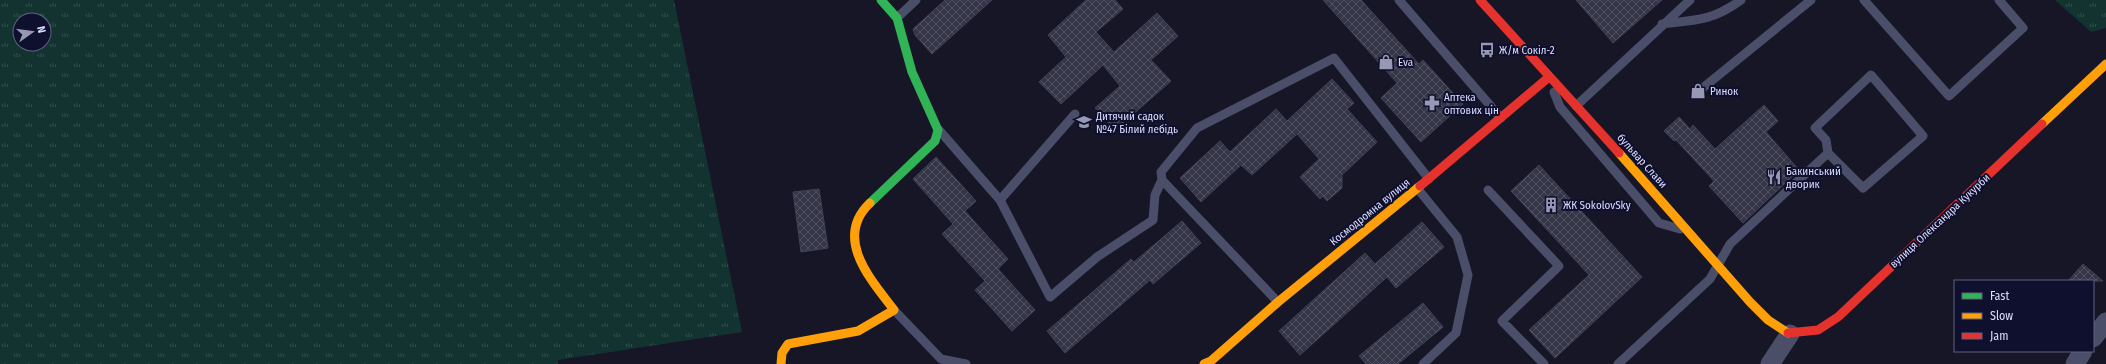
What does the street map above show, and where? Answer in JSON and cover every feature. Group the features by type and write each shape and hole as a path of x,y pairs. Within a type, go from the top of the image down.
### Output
{"street":[{"path":"781,364 782,354 788,344 858,331 894,310 868,276 856,253 855,229 860,212 935,141 938,130 912,72 897,18 880,0"},
{"name":"бульвар Слави","path":"1480,0 1718,262 1763,316 1790,334"},
{"name":"вулиця Олександра Кукурби","path":"1790,334 1818,330 1838,317 2106,64"},
{"name":"Космодромна вулиця","path":"1204,364 1211,362 1278,302 1417,188 1429,180 1549,77"},
{"path":"2094,337 2106,322"},
{"path":"1770,364 1790,334"},
{"path":"2075,364 2082,352"}],"lane":[{"path":"897,18 916,0"},
{"path":"1399,0 1501,118"},
{"path":"1576,106 1662,24 1690,0"},
{"path":"1662,24 1712,17 1726,11 1741,0"},
{"path":"1699,91 1811,0"},
{"path":"1864,0 1949,96 2023,28 1999,0"},
{"path":"938,130 1000,200 1050,297 1097,257 1153,220 1155,195 1162,180 1162,172 1197,128 1334,58 1429,180"},
{"path":"1871,75 1923,136 1863,188 1828,153 1826,140 1815,128 1871,75"},
{"path":"1549,77 1560,107 1659,223 1690,232"},
{"path":"1000,200 1075,114"},
{"path":"1618,364 1710,279 1718,262 1730,244 1828,153"},
{"path":"1162,180 1278,302"},
{"path":"1417,188 1457,237 1468,275 1456,333 1424,364"},
{"path":"1488,190 1560,266 1502,320 1544,364"},
{"path":"894,310 937,361 966,364"}],"green space":[{"path":"0,0 674,0 742,332 558,360 558,364 0,364"},
{"path":"2055,0 2106,0 2106,28 2091,32"}],"building":[{"path":"945,0 992,0 932,54 915,35 913,29"},
{"path":"1086,0 1115,0 1123,9 1096,32 1114,52 1157,13 1178,36 1151,60 1171,81 1115,130 1095,108 1120,86 1103,65 1061,104 1039,82 1066,57 1048,35"},
{"path":"1323,0 1361,0 1419,64 1423,60 1463,104 1421,142 1381,98 1397,83"},
{"path":"1576,0 1662,0 1613,43"},
{"path":"1332,79 1354,103 1347,109 1377,142 1342,175 1342,188 1327,201 1323,196 1320,199 1300,177 1319,159 1297,134 1252,175 1241,165 1201,202 1180,178 1220,141 1230,152 1276,109 1287,121"},
{"path":"1764,105 1778,121 1766,132 1799,170 1743,223 1709,186 1714,181 1676,140 1674,141 1664,131 1679,117 1690,129 1693,125 1715,149"},
{"path":"936,157 976,201 965,211 1008,259 998,269 1035,310 1012,331 975,290 985,281 942,234 953,224 913,179"},
{"path":"1539,165 1642,277 1555,358 1529,330 1589,275 1511,191"},
{"path":"819,189 828,248 801,252 793,192"},
{"path":"1182,221 1201,243 1153,284 1150,280 1065,353 1047,331 1131,259 1134,262"},
{"path":"1422,222 1444,247 1396,288 1387,277 1300,355 1279,331 1365,253 1375,264"},
{"path":"2083,264 2103,281 2094,280 2069,280"},
{"path":"1423,303 1443,327 1398,364 1366,364 1359,356"}],"traffic: fast":[{"path":"870,203 935,141 938,130 912,72 897,18 881,0"}],"traffic: slow":[{"path":"2042,124 2106,64"},
{"path":"1619,153 1750,302 1768,320 1788,333"},
{"path":"1204,364 1211,361 1278,302 1420,186"},
{"path":"781,364 782,353 788,344 858,331 894,310 875,286 860,258 855,244 855,230 859,216 870,203"}],"traffic: jam":[{"path":"1480,0 1619,153"},
{"path":"1420,186 1549,77"},
{"path":"1788,333 1818,330 1838,317 2042,124"}],"place":[{"name":"Ж/м Сокіл-2","path":"1487,50"},
{"name":"Eva","path":"1386,62"},
{"name":"Ринок","path":"1698,91"},
{"name":"Аптека оптових цін","path":"1432,103"},
{"name":"Дитячий садок №47 Білий лебідь","path":"1084,122"},
{"name":"Бакинський дворик","path":"1774,177"},
{"name":"ЖК SokolovSky","path":"1551,205"}]}
